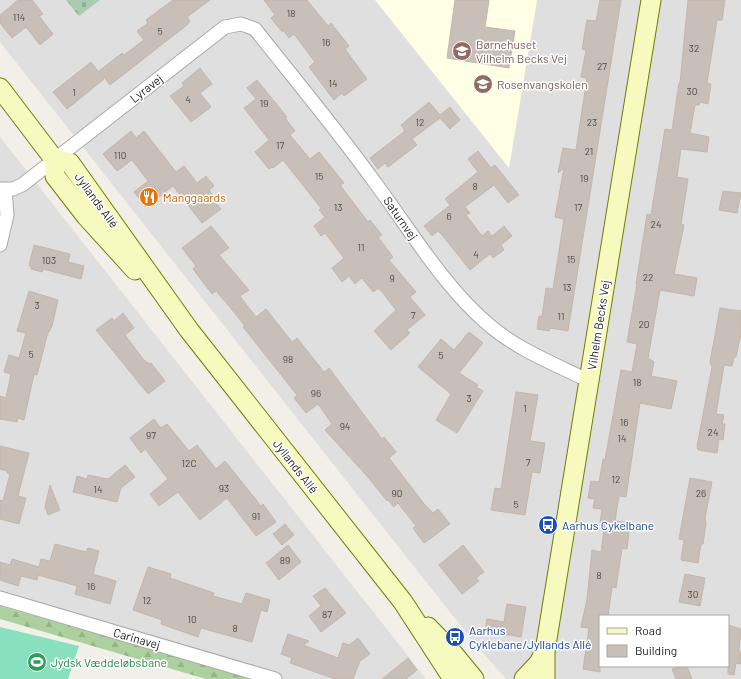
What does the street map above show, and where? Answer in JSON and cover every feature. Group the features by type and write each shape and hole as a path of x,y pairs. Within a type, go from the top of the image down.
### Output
{"street":[{"name":"Vilhelm Becks Vej","path":"545,679 544,651 651,0"},
{"name":"Saturnvej","path":"241,24 255,29 376,183 428,256 468,305 489,326 513,343 589,382"},
{"name":"Lyravej","path":"2,189 13,189 22,185 225,27 241,24"},
{"path":"0,88 54,159"},
{"name":"Jyllands Allé","path":"54,159 70,163 189,330 403,602 453,679"},
{"path":"0,245 7,216 2,189"},
{"name":"Carinavej","path":"0,598 275,679"},
{"name":"Jyllands Allé","path":"403,602 451,651 474,679"},
{"name":"Vilhelm Becks Vej","path":"524,679 539,663 544,651"}],"shaded area":[{"path":"0,0 741,0 741,679 506,679 476,645 0,42"},
{"name":"Rosenvangskolen","path":"375,0 537,0 509,168"},
{"path":"0,137 426,679 258,679 0,606"}],"green space":[{"path":"66,0 100,0 79,16"},
{"path":"0,606 258,679 206,679 0,619"},
{"name":"Jydsk Væddeløbsbane","path":"0,627 79,646 68,679 0,679"}],"building":[{"path":"18,0 32,0 43,14 39,16 53,34 40,45 26,27 12,38 0,23 0,15"},
{"path":"173,0 210,0 187,17 190,21 187,25 110,85 99,71 122,53 124,55 144,40 137,31 148,23 146,20"},
{"path":"264,0 307,0 328,26 331,23 349,46 345,49 367,79 344,96 342,93 334,100 309,67 315,62 294,34 289,38 283,30 282,32 271,18 275,15"},
{"path":"455,0 489,0 485,27 515,31 509,68 447,58"},
{"path":"600,0 621,0 568,331 550,328 549,331 537,329 539,316 542,317 546,288 553,289 564,219 555,217 564,168 558,173 563,148 576,150 587,78 581,77 586,50 582,49 587,20 596,21"},
{"path":"688,0 725,0 722,20 717,20 707,83 711,84 708,104 700,102 699,105 695,105 690,133 709,137 707,152 681,149 677,177 688,179 681,224 684,225 674,274 697,278 694,296 660,290 648,358 654,362 651,376 677,381 671,409 640,403 626,497 619,496 615,521 630,523 627,549 622,548 616,588 612,587 608,615 599,615 600,672 583,669 589,628 581,627 587,599 592,550 601,552 605,523 600,523 602,509 593,508 595,499 588,498 591,481 599,482 603,459 605,460 621,370 632,372 637,344 627,342 647,214 651,215 665,129 672,130 680,83"},
{"path":"91,62 104,79 67,109 53,92"},
{"path":"200,68 212,84 200,93 211,107 191,122 170,96 184,86 182,83"},
{"path":"257,80 287,117 285,118 295,131 290,135 310,159 319,152 344,183 340,185 368,222 370,220 382,235 378,237 393,257 389,260 416,292 410,297 425,315 407,330 410,333 391,350 374,331 396,310 379,288 373,292 362,278 355,284 349,276 342,282 332,268 344,258 325,233 321,236 314,226 325,217 319,210 321,208 283,160 273,168 272,167 269,169 255,152 269,140 244,108 256,99 247,88"},
{"path":"429,102 440,115 450,107 460,120 450,129 440,118 412,139 417,145 388,167 385,163 378,169 370,158 405,131 401,125"},
{"path":"131,131 136,138 144,131 176,172 184,166 197,183 206,176 214,186 209,190 218,202 216,203 221,209 202,223 173,186 146,207 134,192 148,181 132,160 117,171 103,154"},
{"path":"478,151 491,168 495,165 519,195 508,203 494,185 465,207 470,213 466,215 482,236 488,231 492,236 504,226 512,236 501,245 504,250 493,258 490,254 470,270 438,231 432,236 424,226 450,205 445,199 478,172 468,159"},
{"path":"723,191 741,193 737,213 719,210"},
{"path":"211,226 229,248 219,255 249,290 240,296 256,317 266,309 292,342 297,338 324,372 329,368 382,439 384,437 396,452 389,458 425,505 433,513 438,509 450,524 424,543 413,528 416,526 398,503 394,507 388,500 387,501 367,476 325,430 332,424 318,404 306,413 294,398 297,395 243,327 245,326 216,291 212,294 193,269 196,266 182,248"},
{"path":"34,245 70,254 68,262 84,266 81,279 43,269 42,272 31,269 31,266 29,266"},
{"path":"29,291 58,300 52,326 48,332 37,375 34,374 24,420 18,418 17,422 0,419 0,396 6,398 11,374 4,372 9,355 19,358 26,333 17,331"},
{"path":"720,308 741,311 741,333 736,357 734,357 732,366 724,365 716,414 724,415 722,424 725,424 723,440 719,439 717,453 698,450 697,446 712,367 710,362"},
{"path":"123,313 134,328 125,335 143,359 149,364 151,363 165,381 148,394 96,330 112,318 114,321"},
{"path":"469,332 483,343 459,373 478,385 476,387 483,391 457,433 436,420 451,394 418,367 441,339 454,350"},
{"path":"516,392 538,395 530,441 545,443 540,473 532,472 525,515 491,510 495,488 501,489"},
{"path":"154,419 161,428 167,424 189,451 197,445 216,469 225,461 261,506 263,504 276,522 256,536 227,498 200,520 178,492 159,506 150,494 168,479 145,449 141,453 130,438"},
{"path":"0,446 29,453 18,496 26,498 19,524 0,519 0,500 3,501 10,474 7,473 7,471 0,469"},
{"path":"125,465 135,477 121,488 117,502 73,492 77,476 87,479 88,475 108,479"},
{"path":"690,478 712,482 705,518 706,523 703,544 701,544 698,563 681,560 684,540 679,539"},
{"path":"50,485 60,510 48,515 45,507"},
{"path":"285,524 294,535 282,545 273,534"},
{"path":"55,544 86,552 88,548 99,551 93,574 116,581 110,604 75,594 77,586 38,575 37,580 21,576 18,586 0,580 0,562 10,565 12,559 39,567 41,559 50,561"},
{"path":"288,545 301,562 279,580 266,563"},
{"path":"463,545 484,572 476,578 479,581 462,594 439,565"},
{"path":"148,567 171,574 170,578 214,593 213,596 242,604 246,593 270,600 267,612 261,610 252,642 201,628 198,637 161,624 162,620 133,610"},
{"path":"685,574 705,578 700,606 679,602"},
{"path":"325,588 346,613 321,632 309,616 321,606 313,596"},
{"path":"507,604 526,607 521,637 485,631 487,619 504,622"},
{"path":"729,625 741,629 739,652 741,652 741,664 736,663 734,675 728,674"},
{"path":"288,634 309,641 303,645 338,658 343,643 349,645 358,638 370,654 360,661 353,679 335,679 290,663 292,658 281,654"},
{"path":"408,658 417,670 406,679 382,679"},
{"path":"687,667 692,679 676,679 672,669"}],"place":[{"name":"Børnehuset Vilhelm Becks Vej","path":"462,51"},
{"name":"Rosenvangskolen","path":"483,84"},
{"name":"Manggaards","path":"149,197"},
{"name":"Aarhus Cykelbane","path":"548,525"},
{"name":"Aarhus Cyklebane/Jyllands Allé","path":"455,637"},
{"name":"Jydsk Væddeløbsbane","path":"37,662"}]}
